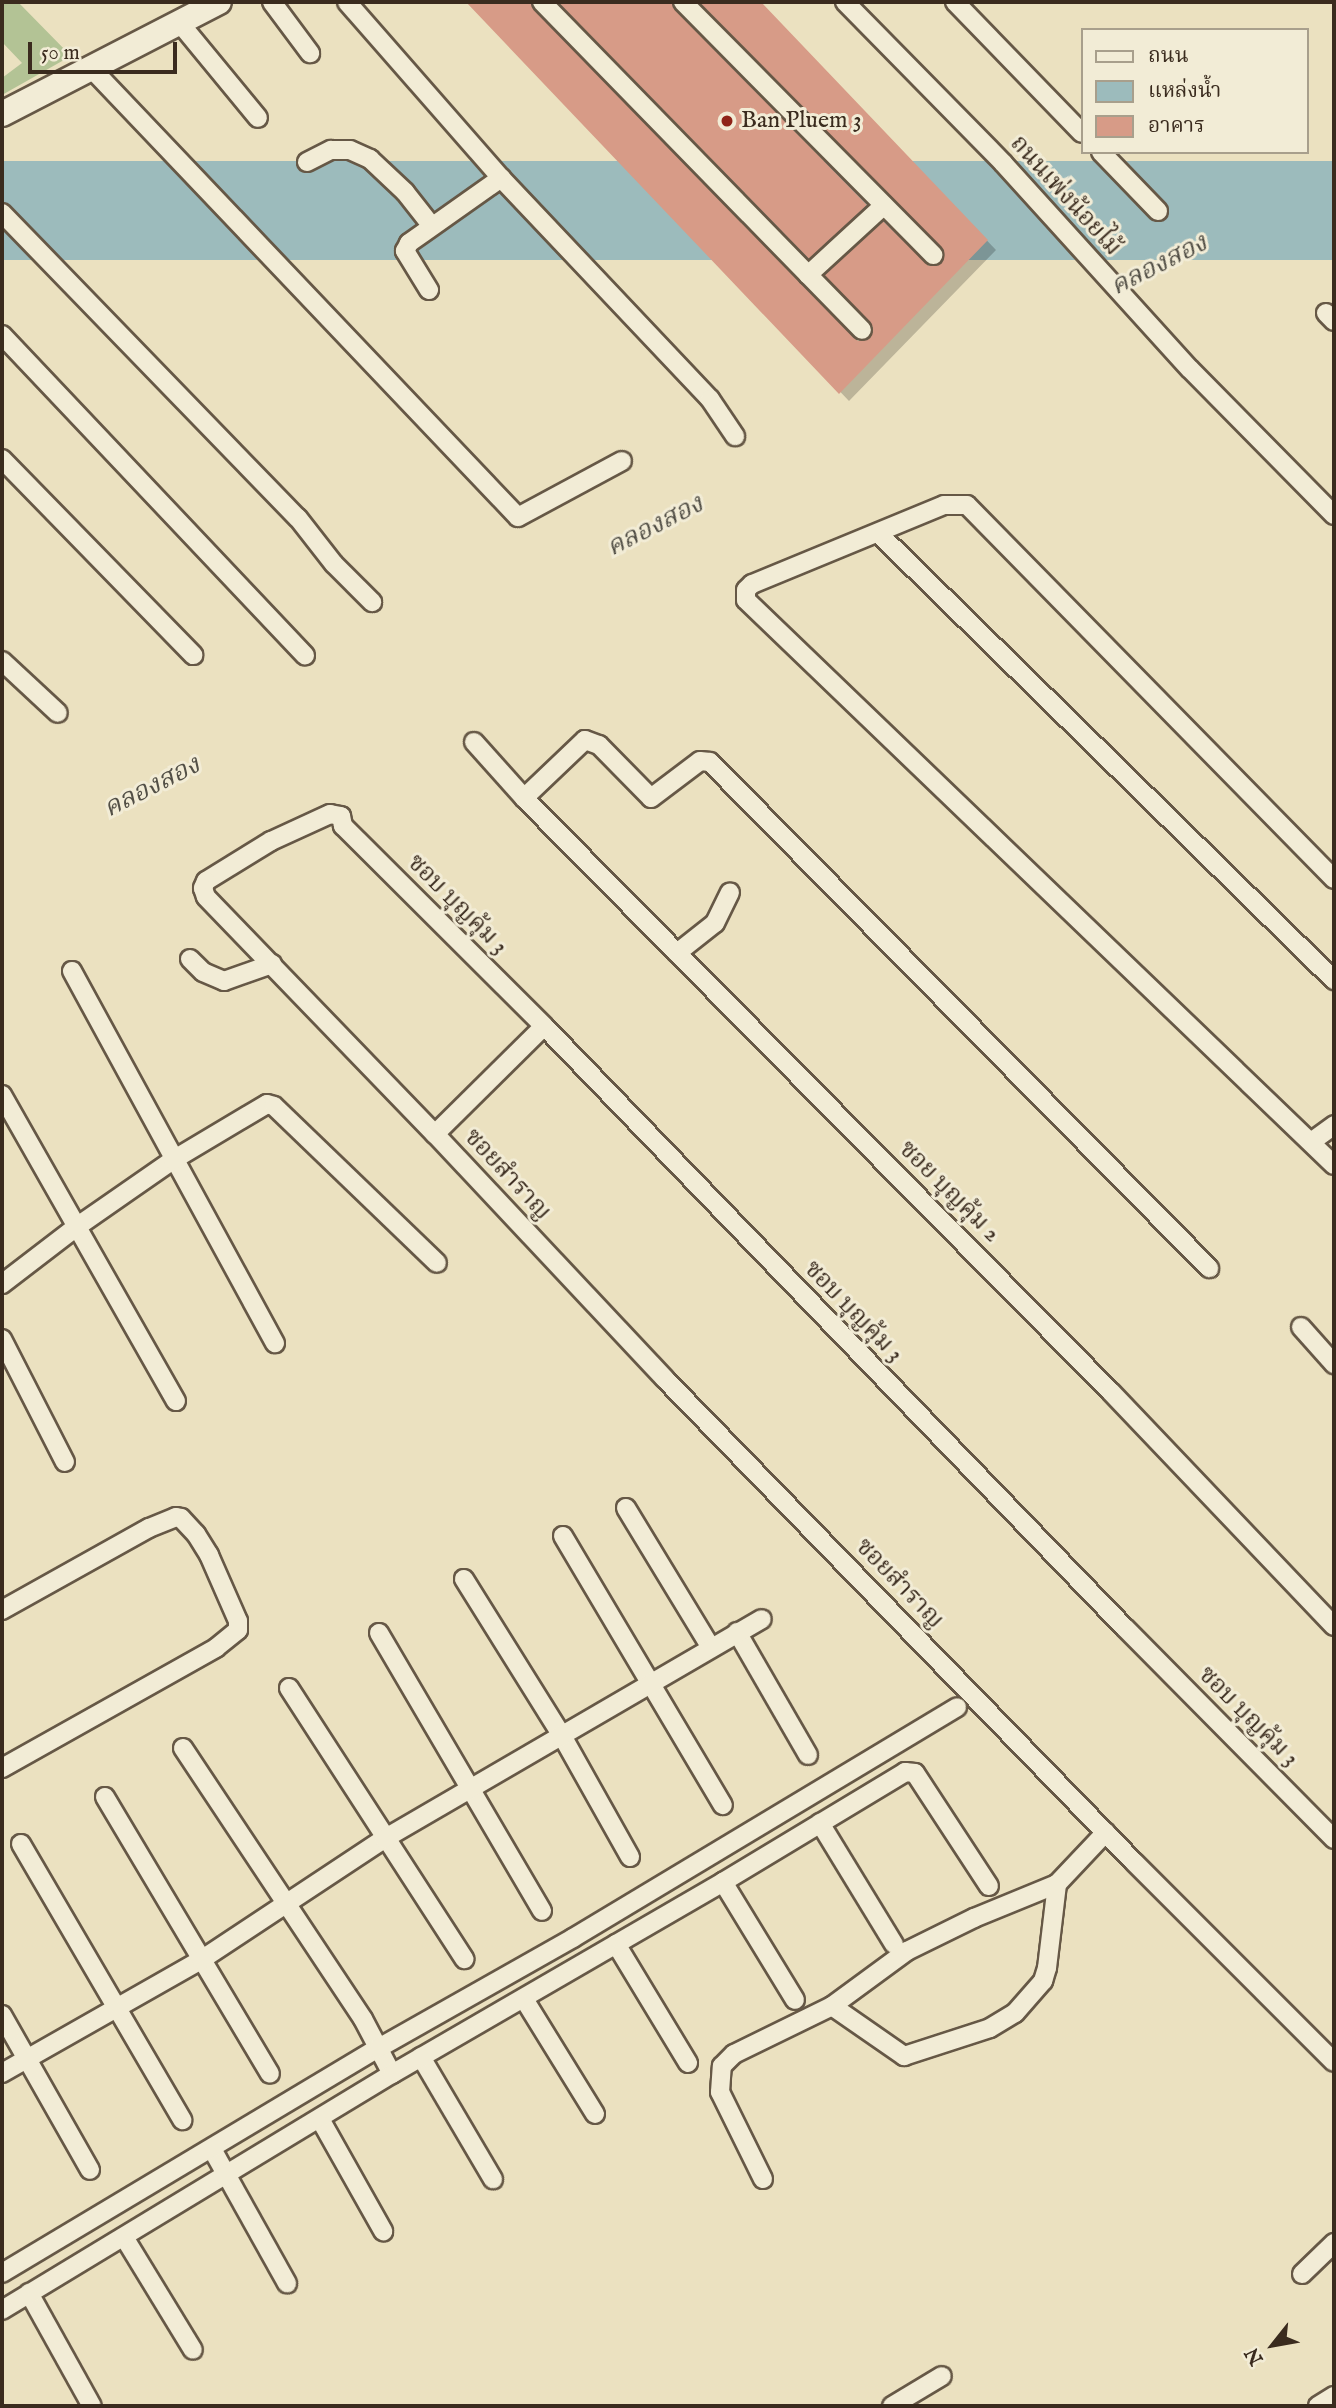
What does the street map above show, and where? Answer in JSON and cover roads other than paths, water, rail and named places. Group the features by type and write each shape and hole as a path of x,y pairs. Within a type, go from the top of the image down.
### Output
{"street":[{"path":"2,114 219,2"},
{"path":"272,2 310,53"},
{"path":"347,2 500,178 710,399 735,436"},
{"path":"542,2 862,330"},
{"path":"683,2 933,254"},
{"name":"ถนนเพ่งน้อยไม้","path":"845,2 1003,163 1190,369 1334,515"},
{"path":"955,2 1080,131"},
{"path":"179,22 258,118"},
{"path":"90,68 518,517 622,461"},
{"path":"307,162 331,150 350,150 370,159 405,192 431,225"},
{"path":"1103,154 1158,211"},
{"path":"429,290 405,251 409,243 500,178"},
{"path":"808,275 884,205"},
{"path":"2,213 298,518 334,564 372,602"},
{"path":"2,335 305,655"},
{"path":"2,459 193,654"},
{"path":"1334,878 967,505 944,505 752,584 746,590 746,600 1334,1165"},
{"path":"878,533 1334,980"},
{"path":"2,661 58,713"},
{"path":"524,798 586,740 599,745 651,798 700,761 710,762 1209,1268"},
{"name":"ซอย บุญคุ้ม 2","path":"474,742 524,798 1111,1392 1334,1626"},
{"name":"ซอยสำราญ","path":"341,816 330,814 271,841 205,881 206,897 435,1133 664,1378 1334,2062"},
{"name":"ซอบ บุญคุ้ม 3","path":"341,816 343,826 544,1026 1125,1628 1334,1839"},
{"path":"677,953 715,923 730,892"},
{"path":"190,960 203,972 223,981 272,964"},
{"path":"72,971 275,1343"},
{"name":"ซอยสำราญ","path":"435,1133 544,1026"},
{"path":"2,1095 75,1228 176,1401"},
{"path":"2,1284 75,1228 173,1160 261,1106 274,1106 437,1263"},
{"path":"1311,1142 1334,1125"},
{"path":"1301,1327 1334,1364"},
{"path":"2,1339 65,1462"},
{"path":"626,1508 710,1647"},
{"path":"2,1610 149,1528 176,1517 181,1518 196,1534 209,1555 238,1622 238,1630 216,1648 2,1768"},
{"path":"563,1536 723,1805"},
{"path":"464,1579 561,1734 630,1857"},
{"path":"2,2073 201,1959 384,1839 762,1619"},
{"path":"737,1632 808,1755"},
{"path":"379,1633 542,1912"},
{"path":"289,1688 384,1839 464,1959"},
{"path":"2,2273 957,1707"},
{"path":"183,1748 363,2019 392,2074"},
{"path":"2,2309 392,2074 911,1771 989,1886"},
{"path":"105,1797 270,2074"},
{"path":"820,1823 894,1944"},
{"path":"763,2179 720,2092 722,2066 734,2054 832,2006 916,1946 974,1918 1057,1884 1106,1832"},
{"path":"21,1844 182,2120"},
{"path":"723,1882 795,2000"},
{"path":"832,2006 904,2056 990,2028 1015,2013 1043,1982 1056,1908 1057,1884"},
{"path":"616,1944 688,2063"},
{"path":"524,1999 595,2114"},
{"path":"2,2015 29,2058 90,2170"},
{"path":"421,2057 493,2179"},
{"path":"320,2119 383,2231"},
{"path":"212,2149 288,2283"},
{"path":"124,2237 193,2350"},
{"path":"1302,2274 1334,2243"},
{"path":"29,2293 92,2406"},
{"path":"892,2406 942,2376"},
{"path":"1318,2406 1334,2396"}],"water":[{"path":"2,161 1334,161 1334,260 2,260"}],"place":[{"name":"Ban Pluem 3","path":"727,121"}],"water label":[{"name":"คลองสอง","path":"1159,265"},
{"name":"คลองสอง","path":"655,526"},
{"name":"คลองสอง","path":"152,787"}]}
